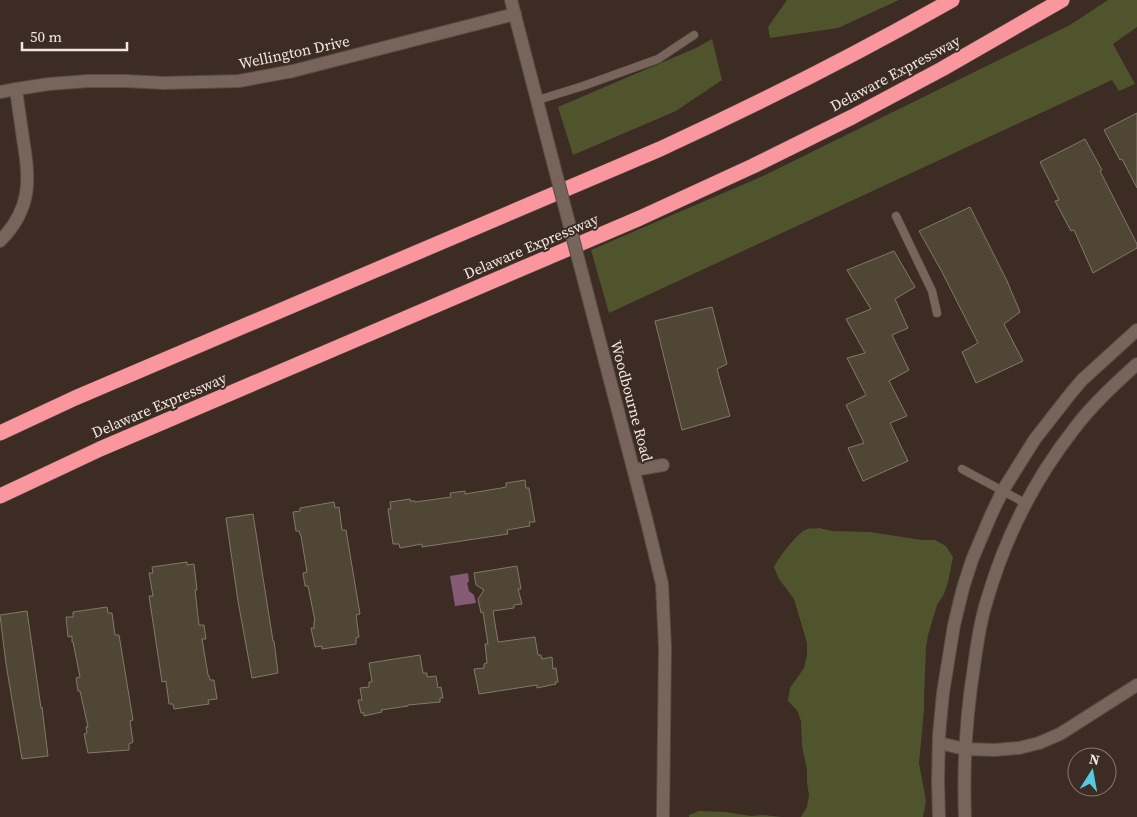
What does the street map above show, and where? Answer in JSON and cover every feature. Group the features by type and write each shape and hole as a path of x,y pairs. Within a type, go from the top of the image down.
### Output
{"highway":[{"path":"0,433 75,398 660,149 798,83 952,0"},
{"name":"Delaware Expressway","path":"0,496 100,449 640,218 753,166 860,113 942,69 1062,0"}],"street":[{"name":"Woodbourne Road","path":"511,0 662,584 665,648 663,817"},
{"name":"Wellington Drive","path":"0,92 49,84 88,81 126,80 164,83 240,81 293,72 515,14"},
{"path":"0,241 15,221 26,196 26,157 16,89"},
{"path":"939,817 939,743 943,694 954,625 972,560 1003,490 1035,439 1082,380 1137,330"},
{"path":"965,817 964,782 968,702 978,636 986,601 995,574 1025,503 1054,457 1074,429 1111,388 1137,364"},
{"path":"634,470 664,465"},
{"path":"939,743 965,749 994,750 1019,748 1039,743 1060,734 1137,685"}],"lane":[{"path":"538,100 658,59 694,35"},
{"path":"896,216 932,291 936,313"},
{"path":"962,469 1025,503"}],"green space":[{"path":"787,0 899,0 838,28 770,38 768,27"},
{"path":"1108,0 1137,0 1137,27 1113,44 1135,84 1119,91 1112,80 609,313 591,250 763,176 1070,25"},
{"path":"712,39 722,80 676,111 573,155 558,107 696,48"},
{"path":"819,528 832,531 870,532 922,540 935,540 946,546 953,557 948,582 944,594 937,605 926,647 924,710 919,763 926,801 923,817 801,817 807,807 809,795 807,770 802,746 801,721 797,710 788,701 790,688 804,668 807,643 794,599 779,579 774,567 798,535 807,529"},
{"path":"699,811 782,817 689,817 689,815"}],"shaded area":[{"path":"468,573 469,582 467,583 469,591 474,595 476,603 455,606 450,576"}],"building":[{"path":"1137,113 1137,188 1104,130"},
{"path":"1085,139 1137,244 1137,248 1093,273 1074,230 1071,231 1055,201 1059,200 1040,162"},
{"path":"970,207 1007,281 1020,312 1004,324 1023,361 976,383 962,352 978,343 919,231"},
{"path":"894,251 915,287 895,299 908,328 892,335 909,370 889,381 907,416 890,423 908,461 863,481 848,448 864,443 846,405 866,395 847,358 865,353 846,319 871,309 847,270"},
{"path":"712,307 727,364 717,369 730,416 682,430 655,321"},
{"path":"525,480 526,488 529,488 535,522 529,522 530,526 507,530 508,534 422,547 422,544 400,548 399,544 393,544 388,509 391,509 390,502 410,499 410,501 415,502 451,497 450,493 465,491 465,494 501,488 506,487 506,483"},
{"path":"334,502 335,508 339,507 342,530 346,530 360,614 356,615 359,637 356,638 356,644 322,649 322,646 315,647 311,628 314,628 315,621 308,586 305,586 303,573 307,572 301,536 299,531 296,531 293,512 300,511 300,508"},
{"path":"253,514 278,673 252,678 226,518"},
{"path":"187,562 187,565 194,564 199,625 204,625 206,639 202,639 208,675 210,680 214,680 217,699 208,700 209,704 174,709 173,704 169,704 166,681 162,682 149,596 153,596 149,573 153,573 152,567"},
{"path":"517,566 521,589 518,589 522,604 514,605 514,608 493,611 498,642 535,637 538,655 541,655 542,659 552,657 553,669 556,668 558,682 537,688 537,685 479,694 474,669 484,668 484,664 487,663 485,644 488,644 483,612 481,613 478,599 484,590 476,585 474,573"},
{"path":"107,607 108,613 112,613 115,635 119,635 133,720 130,721 133,742 129,744 129,750 88,753 84,734 87,733 86,727 88,727 76,678 80,677 72,636 68,637 66,617 73,617 73,612"},
{"path":"27,611 48,756 22,759 0,615"},
{"path":"420,655 423,673 427,673 427,677 436,676 438,688 441,687 443,698 440,698 440,702 408,705 381,710 382,712 364,716 364,713 361,713 358,700 362,700 360,688 369,687 369,682 372,682 369,663"}]}
